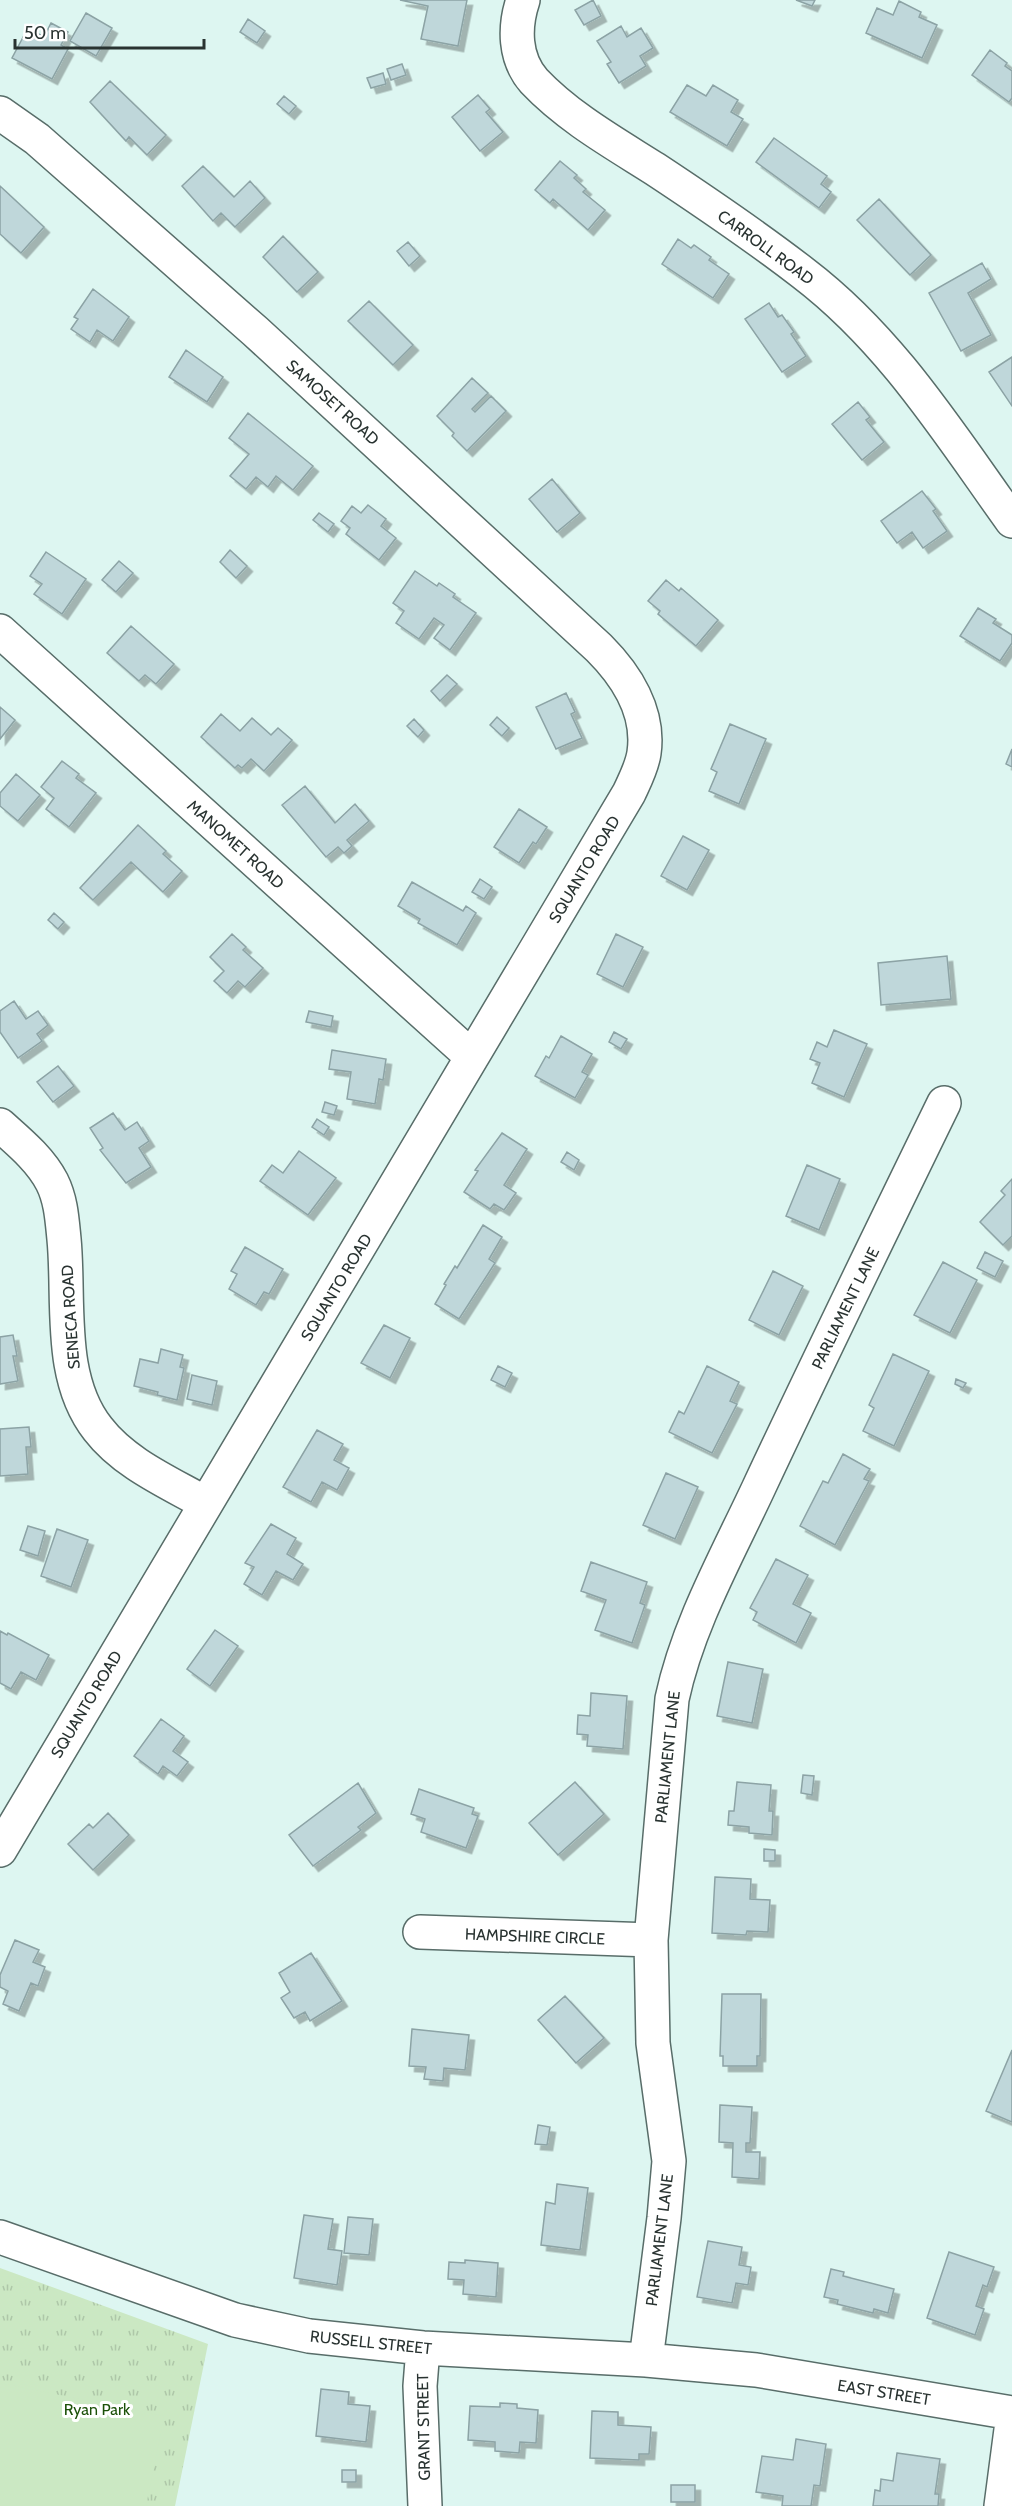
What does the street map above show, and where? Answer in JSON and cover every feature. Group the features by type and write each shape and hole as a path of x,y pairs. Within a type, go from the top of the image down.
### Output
{"street":[{"name":"CARROLL ROAD","path":"523,0 517,25 518,45 524,65 533,79 591,128 806,274 861,323 904,372 1012,521"},
{"name":"SAMOSET ROAD","path":"0,113 17,122 38,139 255,331 598,648 623,675 641,715"},
{"name":"MANOMET ROAD","path":"0,631 472,1057"},
{"name":"SQUANTO ROAD","path":"0,1850 629,793 644,752 641,715"},
{"name":"PARLIAMENT LANE","path":"646,2360 669,2161 653,2043 651,1940 672,1699 681,1662 719,1574 944,1102"},
{"name":"SENECA ROAD","path":"0,1125 40,1164 59,1200 65,1245 72,1367 84,1406 98,1429 116,1448 141,1466 205,1503"},
{"name":"HAMPSHIRE CIRCLE","path":"420,1932 651,1940"},
{"name":"RUSSELL STREET","path":"0,2237 210,2312 252,2325 309,2336 423,2348 646,2360 756,2370"},
{"name":"GRANT STREET","path":"423,2348 420,2391 425,2506"},
{"name":"EAST STREET","path":"756,2370 1012,2413"},
{"path":"1001,2506 1012,2422"}],"green space":[{"name":"Ryan Park","path":"0,2268 208,2344 175,2506 0,2506"},
{"path":"0,2383 164,2416 146,2506 0,2506"}],"building":[{"path":"400,0 467,0 458,46 421,39 428,6"},
{"path":"593,0 601,16 584,25 575,10"},
{"path":"796,0 815,0 812,6"},
{"path":"899,1 921,12 919,17 937,25 922,58 866,33 877,8 893,15"},
{"path":"86,13 112,28 96,56 70,41"},
{"path":"248,19 265,31 257,43 240,32"},
{"path":"51,23 68,32 61,45 68,49 52,79 12,58 28,28 44,37"},
{"path":"621,26 627,37 641,28 653,48 640,56 646,66 619,83 607,64 611,62 597,41"},
{"path":"990,50 1007,63 1005,66 1012,71 1012,98 1009,102 972,75"},
{"path":"402,64 406,75 391,80 387,69"},
{"path":"383,73 386,84 371,88 367,78"},
{"path":"110,81 166,135 147,155 129,137 126,141 90,102"},
{"path":"687,85 706,96 713,85 738,100 731,112 743,119 727,146 670,112"},
{"path":"478,95 490,109 486,112 503,132 480,151 452,117"},
{"path":"284,96 296,106 289,114 277,104"},
{"path":"774,138 827,176 821,184 831,192 819,208 756,162"},
{"path":"560,161 577,175 574,178 586,189 583,192 605,210 588,230 553,199 550,203 535,190"},
{"path":"203,166 234,197 250,181 265,198 235,227 221,213 213,221 182,186"},
{"path":"0,186 44,227 21,253 0,234"},
{"path":"879,199 931,255 910,275 857,220"},
{"path":"283,236 318,272 297,292 263,257"},
{"path":"678,239 691,248 694,245 711,257 709,260 729,274 713,298 662,264"},
{"path":"408,242 420,256 409,266 397,251"},
{"path":"982,263 991,279 968,293 991,335 961,351 929,293"},
{"path":"93,289 129,317 113,341 97,330 90,342 71,329 78,319 74,317"},
{"path":"369,301 413,345 393,365 348,321"},
{"path":"769,303 778,317 782,315 794,332 791,334 806,356 782,372 745,319"},
{"path":"186,350 223,377 207,402 169,377"},
{"path":"1012,357 1012,406 989,372"},
{"path":"472,378 488,393 472,409 475,412 491,396 506,411 467,451 452,436 454,433 437,416"},
{"path":"858,402 870,417 866,420 884,442 862,460 832,424"},
{"path":"248,413 313,466 293,490 276,476 268,487 256,477 246,489 230,476 249,454 229,438"},
{"path":"552,479 580,513 557,532 529,499"},
{"path":"922,491 936,509 933,511 947,531 923,548 912,532 897,543 881,521"},
{"path":"368,505 386,519 381,526 396,538 379,560 346,534 350,528 341,521 352,506 361,513"},
{"path":"319,513 334,524 328,532 313,520"},
{"path":"230,550 247,566 236,578 220,562"},
{"path":"46,552 86,579 62,614 34,594 42,584 30,576"},
{"path":"119,561 133,573 116,592 102,580"},
{"path":"415,571 437,586 439,583 455,594 453,597 476,613 450,650 434,638 444,625 434,618 419,639 396,623 404,611 393,603"},
{"path":"666,580 679,591 681,588 718,620 696,646 658,614 660,611 648,601"},
{"path":"978,608 996,619 993,623 1012,635 1012,643 1000,661 960,636"},
{"path":"131,626 174,664 156,684 145,675 139,681 107,653"},
{"path":"447,675 457,684 440,701 431,691"},
{"path":"566,693 575,712 571,714 582,738 556,749 536,707"},
{"path":"0,707 15,720 0,739"},
{"path":"221,714 240,731 252,718 271,735 278,728 292,740 264,771 251,759 242,768 238,765 235,768 201,737"},
{"path":"497,717 509,728 502,736 490,725"},
{"path":"414,719 424,730 418,737 407,726"},
{"path":"730,724 766,739 739,804 709,791 717,772 711,769"},
{"path":"1012,749 1012,767 1006,764"},
{"path":"62,761 79,774 76,778 96,793 69,827 46,809 54,798 41,787"},
{"path":"16,774 40,795 18,821 0,806 0,793"},
{"path":"305,786 335,823 355,804 369,821 347,840 352,846 344,853 338,847 326,857 282,805"},
{"path":"519,809 547,827 536,844 533,842 519,863 494,847"},
{"path":"138,825 166,851 163,854 182,871 163,892 131,862 93,900 80,888"},
{"path":"683,836 709,850 687,890 661,876"},
{"path":"480,879 492,887 484,899 472,892"},
{"path":"412,882 463,911 466,906 476,913 457,945 418,923 420,919 398,906"},
{"path":"54,913 64,922 58,929 48,920"},
{"path":"232,934 246,947 243,950 263,968 245,987 238,981 227,993 214,981 224,971 210,957"},
{"path":"616,934 643,947 623,987 597,974"},
{"path":"947,956 951,999 881,1005 878,963"},
{"path":"14,1001 26,1019 38,1011 48,1025 37,1034 42,1041 18,1058 0,1032 0,1011"},
{"path":"309,1011 333,1016 331,1027 306,1022"},
{"path":"834,1030 867,1044 844,1097 812,1083 820,1063 810,1059 817,1042 827,1047"},
{"path":"614,1032 627,1039 621,1049 609,1042"},
{"path":"561,1036 592,1054 582,1072 588,1075 575,1098 535,1076 546,1056 549,1058"},
{"path":"332,1050 386,1059 383,1080 379,1079 375,1104 347,1099 351,1072 329,1069"},
{"path":"58,1066 74,1086 53,1102 37,1082"},
{"path":"325,1102 337,1106 334,1115 322,1112"},
{"path":"113,1113 125,1130 137,1122 149,1141 139,1148 151,1167 126,1183 100,1150 103,1148 90,1128"},
{"path":"317,1119 329,1127 324,1135 312,1127"},
{"path":"502,1133 527,1149 504,1185 516,1193 504,1210 494,1204 490,1209 464,1192 478,1171 475,1170"},
{"path":"299,1151 336,1178 308,1215 260,1181 272,1165 283,1173"},
{"path":"567,1152 579,1160 574,1170 561,1162"},
{"path":"807,1165 840,1179 819,1230 786,1216"},
{"path":"1012,1179 1012,1236 1003,1245 980,1222 1005,1195 1001,1191"},
{"path":"483,1225 502,1237 489,1259 495,1263 459,1319 435,1304 446,1285 444,1284 455,1266 457,1268"},
{"path":"245,1247 283,1269 269,1294 264,1292 256,1305 229,1289 237,1274 231,1271"},
{"path":"985,1252 1003,1261 995,1277 977,1268"},
{"path":"943,1262 977,1280 950,1333 914,1315"},
{"path":"773,1271 803,1286 779,1335 749,1320"},
{"path":"384,1325 410,1338 390,1378 361,1363"},
{"path":"13,1335 17,1356 13,1356 18,1381 0,1384 0,1337"},
{"path":"161,1349 183,1355 180,1367 184,1368 177,1400 134,1386 140,1359 158,1363"},
{"path":"893,1354 929,1371 894,1446 863,1431 874,1408 869,1405"},
{"path":"498,1366 512,1373 505,1387 491,1380"},
{"path":"707,1366 739,1382 730,1401 737,1404 712,1453 669,1432 679,1411 684,1414"},
{"path":"192,1375 217,1381 212,1405 187,1399"},
{"path":"956,1379 966,1383 963,1388 955,1384"},
{"path":"29,1427 31,1447 26,1447 28,1474 0,1476 0,1429"},
{"path":"317,1430 343,1444 334,1460 349,1468 337,1490 322,1482 311,1502 283,1487"},
{"path":"843,1454 870,1469 864,1479 869,1481 835,1545 800,1526 823,1481 828,1483"},
{"path":"666,1473 698,1487 675,1539 643,1525"},
{"path":"271,1524 296,1538 287,1554 303,1564 293,1580 276,1571 262,1595 244,1584 254,1567 245,1563"},
{"path":"28,1526 45,1531 38,1556 20,1550"},
{"path":"57,1529 88,1540 71,1587 41,1576"},
{"path":"776,1559 808,1575 793,1604 811,1613 796,1643 753,1620 757,1612 750,1608"},
{"path":"591,1562 647,1582 640,1603 645,1605 632,1643 595,1630 606,1600 581,1591"},
{"path":"215,1630 238,1646 210,1686 187,1669"},
{"path":"0,1631 49,1655 36,1680 21,1672 11,1689 0,1683"},
{"path":"728,1662 763,1669 752,1723 717,1716"},
{"path":"591,1693 627,1696 623,1749 587,1746 588,1735 577,1734 578,1715 590,1716"},
{"path":"161,1719 184,1736 173,1751 188,1762 177,1776 163,1766 158,1774 134,1756"},
{"path":"803,1775 814,1776 812,1795 801,1793"},
{"path":"575,1782 604,1814 558,1855 529,1823"},
{"path":"737,1782 771,1785 769,1811 773,1811 772,1835 749,1833 749,1827 728,1825 729,1811 734,1811"},
{"path":"358,1783 376,1813 358,1827 361,1830 313,1866 289,1835"},
{"path":"419,1789 474,1808 472,1814 478,1816 466,1848 421,1832 425,1819 411,1814"},
{"path":"108,1813 129,1835 93,1870 68,1844 89,1824 93,1828"},
{"path":"764,1849 775,1850 775,1861 764,1861"},
{"path":"715,1877 751,1879 750,1899 770,1900 768,1932 747,1931 746,1935 712,1933"},
{"path":"15,1940 39,1950 33,1962 45,1967 38,1986 31,1983 19,2011 3,2004 8,1991 0,1987 0,1975"},
{"path":"311,1953 342,2001 310,2021 305,2012 294,2018 281,1998 290,1992 279,1973"},
{"path":"722,1994 761,1994 760,2056 757,2056 757,2066 723,2066 723,2056 720,2056"},
{"path":"565,1996 604,2038 576,2063 538,2020"},
{"path":"412,2029 469,2035 465,2070 444,2068 443,2081 424,2079 426,2067 409,2066"},
{"path":"1012,2050 1012,2122 986,2111"},
{"path":"720,2105 752,2107 750,2143 746,2143 746,2152 760,2152 759,2179 732,2177 733,2143 719,2142"},
{"path":"538,2125 550,2127 547,2145 535,2144"},
{"path":"557,2184 588,2188 580,2250 541,2245 546,2202 555,2204"},
{"path":"304,2215 333,2219 328,2249 342,2251 337,2285 294,2278"},
{"path":"348,2217 373,2219 369,2255 344,2253"},
{"path":"708,2241 742,2247 739,2265 751,2267 748,2285 736,2283 732,2303 697,2297"},
{"path":"949,2252 994,2267 987,2287 983,2285 976,2306 984,2309 975,2335 927,2318"},
{"path":"465,2260 498,2263 496,2297 463,2294 464,2280 448,2279 449,2262 465,2263"},
{"path":"831,2269 844,2272 843,2276 894,2289 888,2313 874,2309 873,2313 837,2304 838,2300 824,2297"},
{"path":"321,2389 349,2392 348,2404 370,2406 366,2442 316,2436"},
{"path":"500,2403 517,2404 517,2408 538,2410 536,2443 520,2442 519,2453 495,2451 495,2442 468,2440 470,2406 500,2407"},
{"path":"592,2411 618,2412 618,2425 651,2427 649,2454 639,2454 639,2460 590,2458"},
{"path":"796,2439 826,2444 820,2486 814,2485 811,2506 782,2506 783,2496 756,2492 762,2456 793,2460"},
{"path":"897,2453 940,2459 935,2494 939,2494 938,2506 873,2506 875,2490 880,2491 881,2479 893,2481"},
{"path":"342,2470 356,2470 356,2482 342,2482"},
{"path":"671,2485 695,2485 695,2502 671,2502"}]}
